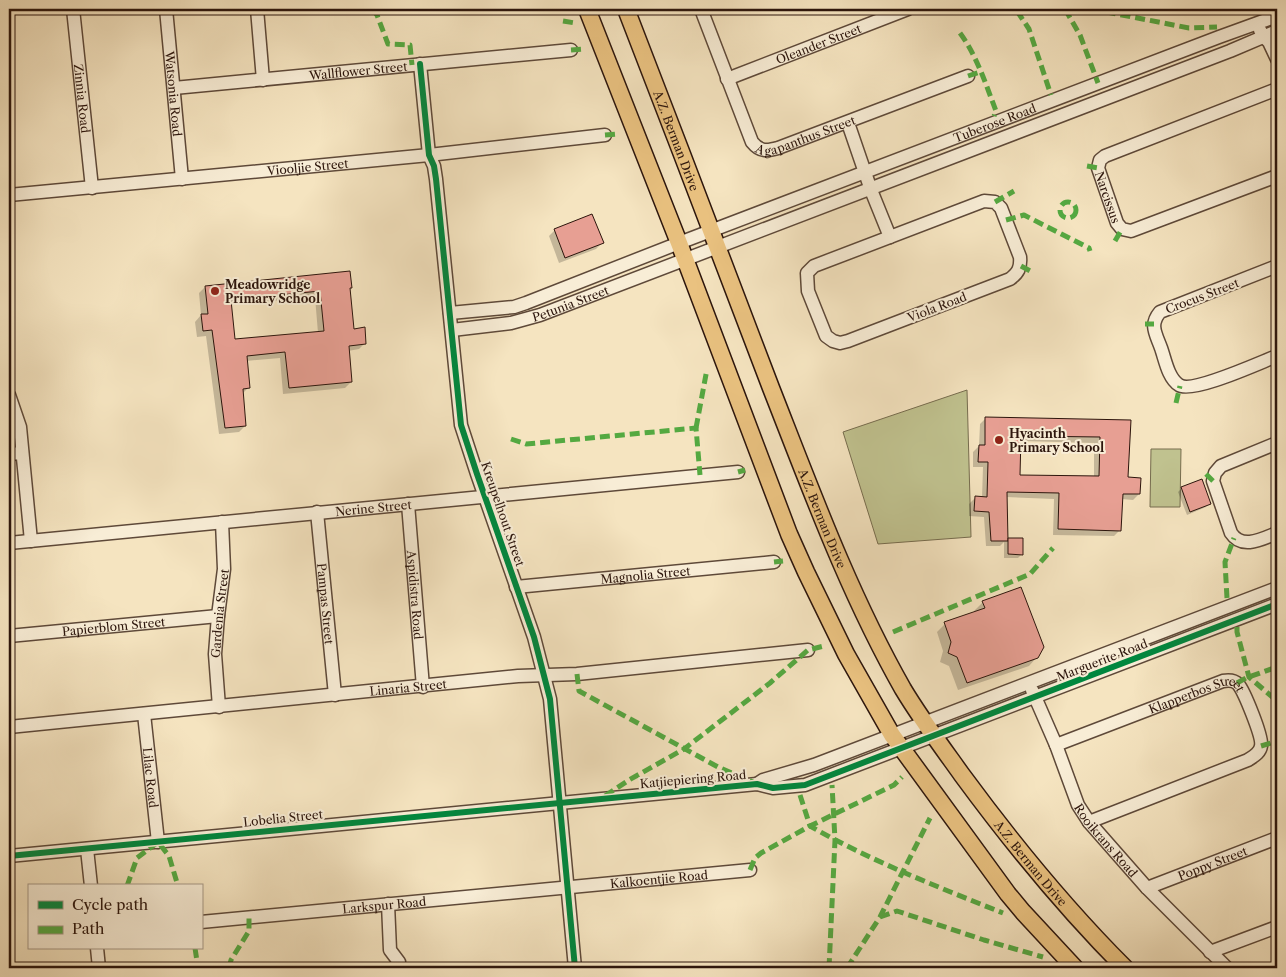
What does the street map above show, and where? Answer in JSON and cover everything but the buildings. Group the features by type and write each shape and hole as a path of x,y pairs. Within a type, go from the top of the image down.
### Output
{"main road":[{"path":"587,9 767,477 806,572 846,654 892,735 902,749 1008,894 1075,968"},
{"name":"A.Z. Berman Drive","path":"626,9 829,536 887,660 934,737 998,823 1067,907 1124,968"}],"street":[{"name":"Zinnia Road","path":"73,9 92,188"},
{"name":"Watsonia Road","path":"166,9 182,179"},
{"path":"257,9 264,80"},
{"name":"Agapanthus Street","path":"702,9 752,142 760,150 768,151 778,148 968,76"},
{"name":"Oleander Street","path":"727,79 908,9"},
{"name":"Tuberose Road","path":"711,230 1277,16"},
{"path":"1257,24 1277,59"},
{"name":"Tuberose Road","path":"718,248 1277,31"},
{"name":"Wallflower Street","path":"174,88 571,50"},
{"name":"Kreupelhout Street","path":"420,64 430,155 436,179 461,425 534,637 550,699 575,968"},
{"name":"Narcissus","path":"1277,89 1105,156 1100,160 1098,168 1116,223 1122,229 1130,232 1277,176"},
{"path":"848,123 871,190 890,237"},
{"name":"Viooljie Street","path":"9,195 430,155 605,136"},
{"name":"Viola Road","path":"984,201 995,202 1001,208 1020,257 1021,266 1017,274 1010,279 848,341 840,343 833,341 826,336 808,291 807,273 814,266 890,237 974,204 984,201"},
{"name":"Petunia Street","path":"450,314 514,307 711,230"},
{"name":"Petunia Street","path":"452,330 523,320 718,248"},
{"name":"Crocus Street","path":"1277,266 1160,312 1155,318 1154,328 1169,372 1174,381 1180,386 1188,388 1202,385 1277,356"},
{"path":"9,396 18,420 31,541"},
{"path":"1277,443 1221,466 1215,472 1213,481 1234,538 1249,543 1277,533"},
{"path":"9,454 22,453"},
{"name":"Nerine Street","path":"9,543 738,472"},
{"name":"Aspidistra Road","path":"408,504 423,686"},
{"name":"Pampas Street","path":"317,512 335,695"},
{"name":"Gardenia Street","path":"219,706 215,654 224,569 222,522"},
{"name":"Magnolia Street","path":"516,587 774,562"},
{"name":"Marguerite Road","path":"892,735 1277,588"},
{"name":"Marguerite Road","path":"902,749 1277,604"},
{"name":"Papierblom Street","path":"9,636 218,616"},
{"name":"Linaria Street","path":"9,727 423,686 544,675 577,674 808,650"},
{"name":"Klapperbos Street","path":"1056,745 1223,681 1231,680 1237,683 1242,691 1261,736 1261,746 1257,754 1248,760 1089,822"},
{"name":"Rooikrans Road","path":"1028,684 1056,745 1078,806 1089,822 1147,888 1227,968"},
{"name":"Lilac Road","path":"144,714 158,842"},
{"name":"Katjiepiering Road","path":"757,784 763,780 792,772 892,735"},
{"name":"Katjiepiering Road","path":"560,803 757,784 774,788 804,785 902,749"},
{"name":"Lobelia Street","path":"9,856 560,803"},
{"name":"Poppy Street","path":"1147,888 1277,838"},
{"path":"87,848 91,884"},
{"name":"Kalkoentjie Road","path":"568,888 750,870"},
{"name":"Larkspur Road","path":"202,922 568,888"},
{"path":"388,904 390,950 399,962 399,968"},
{"path":"1210,952 1277,926"},
{"path":"97,950 99,968"}],"green space":[{"path":"967,390 971,537 878,544 843,432"},
{"path":"1151,449 1181,449 1180,507 1150,507"}],"marked path":[{"path":"373,9 388,44 410,45 412,65"},
{"path":"1065,9 1080,35 1098,83"},
{"path":"1091,9 1189,28 1217,27"},
{"path":"1017,11 1029,29 1051,95"},
{"path":"563,21 575,23"},
{"path":"960,33 981,71 996,111 994,116"},
{"path":"571,50 585,49"},
{"path":"968,76 980,72"},
{"path":"605,135 617,134"},
{"path":"1087,166 1098,168"},
{"path":"995,202 1014,191"},
{"path":"1068,202 1074,204 1076,210 1074,216 1068,218 1062,216 1060,210 1062,204 1068,202"},
{"path":"1006,220 1024,215 1089,248 1090,251"},
{"path":"1115,241 1122,229"},
{"path":"1021,266 1034,273"},
{"path":"1145,324 1154,324"},
{"path":"696,428 707,369"},
{"path":"1176,403 1180,386"},
{"path":"511,439 526,444 696,428 700,475"},
{"path":"738,472 745,470"},
{"path":"1206,474 1213,481"},
{"path":"1227,598 1225,562 1234,538"},
{"path":"893,632 1030,574 1053,548"},
{"path":"774,562 783,561"},
{"path":"1237,627 1249,677 1277,701"},
{"path":"605,796 684,749 770,683 808,650 824,646"},
{"path":"1237,683 1277,667"},
{"path":"577,674 579,691 718,767 753,782"},
{"path":"1261,746 1277,741"},
{"path":"750,870 755,858 761,853 810,826 894,785 902,777"},
{"path":"829,968 835,840 832,785"},
{"path":"800,795 810,826 881,862 1003,913"},
{"path":"847,968 880,917 930,818"},
{"path":"128,884 137,858 158,842 169,856 177,884"},
{"path":"880,917 897,911 984,940 1043,957"},
{"path":"229,968 231,960 249,931 249,918"},
{"path":"195,950 198,968"},
{"path":"198,967 212,968"}],"cycle path":[{"path":"420,64 429,155 434,166 436,179 461,425 534,637 550,699 575,968"},
{"path":"9,856 757,784 773,788 805,785 1277,604"}],"place":[{"name":"Meadowridge Primary School","path":"215,291"},
{"name":"Hyacinth Primary School","path":"999,440"}]}
